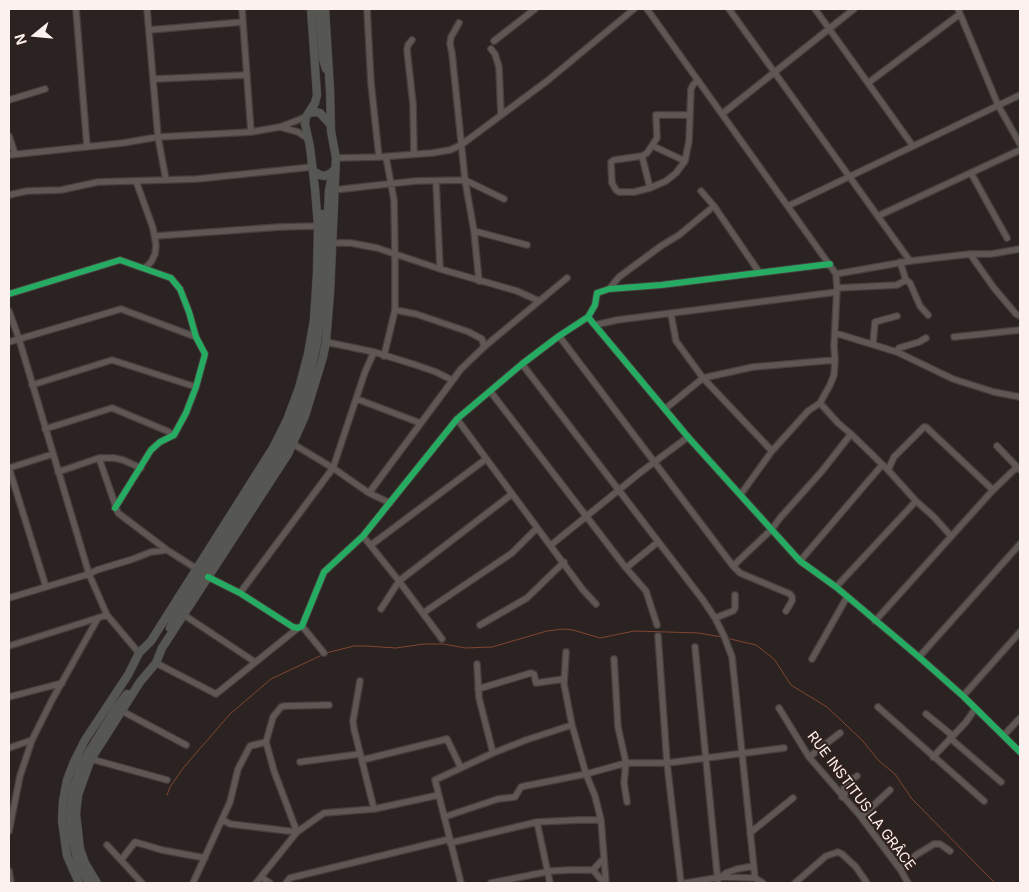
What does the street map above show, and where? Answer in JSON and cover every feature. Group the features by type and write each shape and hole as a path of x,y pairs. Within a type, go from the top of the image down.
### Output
{"main road":[{"path":"311,9 317,95"},
{"path":"319,9 323,59 330,100"},
{"path":"148,644 160,634 169,620 181,613 208,577 293,444 314,388 326,342 333,243 336,158 330,124 325,9"},
{"path":"79,883 64,843 62,821 63,801 74,762 85,740 128,675 137,657 148,644 197,569 273,448 287,420 299,388 314,320 318,226 313,172 305,131 307,115 322,86 321,70 323,59"},
{"path":"307,115 316,112 330,124"},
{"path":"313,172 325,176 334,173"},
{"path":"89,883 78,864 71,832 70,813 73,789 82,763 119,709 157,660 181,613 272,466 293,426 304,397 317,343 323,296 325,241 319,192 313,172"},
{"path":"325,241 328,230 329,185 334,173"},
{"path":"148,644 154,649 157,660"},
{"path":"137,657 140,668 150,670"},
{"path":"97,883 85,863 80,849 76,814 78,795 91,759 119,709 118,700 127,685 128,675"}],"street":[{"path":"76,9 87,146"},
{"path":"147,9 158,137 166,180"},
{"path":"242,9 251,132"},
{"path":"368,9 372,84 379,158"},
{"path":"494,41 535,9"},
{"path":"336,158 379,158 450,150 461,145 547,81 634,9"},
{"path":"647,9 836,274 834,375 820,403 808,411 772,451 740,494"},
{"path":"729,9 910,261"},
{"path":"815,9 913,146"},
{"path":"722,114 854,9"},
{"path":"868,83 959,11 998,105 1020,144"},
{"path":"149,30 243,22"},
{"path":"459,23 450,42 465,180 474,231 479,282"},
{"path":"412,40 407,50 413,104 414,154"},
{"path":"491,50 495,54 499,67 501,115"},
{"path":"154,80 247,75"},
{"path":"690,115 656,115 657,138 652,146 642,156 612,160 612,183 619,192 634,192 666,181 676,173 685,161 689,141 690,115 691,89 698,80"},
{"path":"9,100 45,89"},
{"path":"788,206 1020,95"},
{"path":"9,136 12,155 158,137 251,132 280,127 307,115"},
{"path":"280,127 298,132 307,138"},
{"path":"652,146 685,161"},
{"path":"878,216 1020,150"},
{"path":"642,156 650,188"},
{"path":"384,356 394,310 395,255 394,200 386,157"},
{"path":"9,195 26,191 61,190 98,182 197,179 313,172"},
{"path":"971,173 1007,238"},
{"path":"136,180 155,236 156,245 155,254 145,268"},
{"path":"334,190 414,181 465,180 504,199"},
{"path":"436,182 440,269"},
{"path":"701,191 714,206 759,272"},
{"path":"609,288 619,276 680,235 714,206"},
{"path":"155,236 280,226 318,226"},
{"path":"474,231 527,245"},
{"path":"333,243 365,244 479,282 517,291 540,301"},
{"path":"836,274 900,262 970,254 991,254 1020,249"},
{"path":"970,254 1016,314 1020,316"},
{"path":"9,294 120,260 172,278 176,283 189,312 196,337 205,354 196,387 186,413 174,435 156,445 115,508"},
{"path":"900,262 906,280 910,283 920,306 928,314"},
{"path":"157,660 216,694 300,627 324,572 363,536 457,420 522,364 588,317 595,305 597,294 609,288 662,285 830,264"},
{"path":"369,493 452,380 484,347 567,278"},
{"path":"595,325 617,320 837,290 897,284 906,280"},
{"path":"9,342 121,309 196,337"},
{"path":"394,310 416,314 469,332 482,339 484,347"},
{"path":"9,311 89,574 107,615 137,657"},
{"path":"671,314 676,341 703,378 772,451"},
{"path":"873,344 875,322 897,316"},
{"path":"588,317 688,437 800,561 836,587 919,657 963,696 1020,752"},
{"path":"954,337 1020,330"},
{"path":"835,333 897,352 953,378 994,392 1020,397"},
{"path":"559,336 732,566 740,573 790,594 792,601 786,611"},
{"path":"897,352 900,348 920,342 926,338"},
{"path":"326,342 374,352 416,365 452,380"},
{"path":"240,593 333,468 365,372 374,352"},
{"path":"32,384 112,360 196,387"},
{"path":"665,409 703,378 753,367 835,360"},
{"path":"522,364 715,618 725,639 732,657 755,878"},
{"path":"490,390 626,568 646,591 657,625"},
{"path":"357,398 420,423"},
{"path":"820,403 838,424 888,470 951,536"},
{"path":"46,429 112,408 174,435"},
{"path":"457,420 583,590 596,604"},
{"path":"888,470 894,457 926,427 993,490"},
{"path":"732,566 772,529 851,434"},
{"path":"551,545 618,490 688,437"},
{"path":"293,444 333,468 369,493 390,503"},
{"path":"875,621 993,490 1018,468 997,446"},
{"path":"46,587 9,468 53,454"},
{"path":"99,458 115,508 122,517 197,569"},
{"path":"58,472 99,458 123,460 140,468"},
{"path":"371,545 486,458"},
{"path":"800,561 882,465"},
{"path":"381,609 399,581 512,494"},
{"path":"836,587 916,501"},
{"path":"423,613 512,553 537,528"},
{"path":"363,536 442,640"},
{"path":"626,568 658,542"},
{"path":"919,657 1020,544"},
{"path":"9,598 89,574 151,552 167,550"},
{"path":"480,624 527,598 564,562"},
{"path":"208,577 240,593 293,627 300,627 324,653"},
{"path":"715,618 733,611 735,608 735,596"},
{"path":"812,659 847,597"},
{"path":"181,613 255,662"},
{"path":"9,646 107,615"},
{"path":"9,831 20,776 32,740 98,618"},
{"path":"963,696 1020,632"},
{"path":"658,636 668,762 681,883"},
{"path":"695,647 719,879"},
{"path":"566,652 564,679 572,725 601,820 605,883"},
{"path":"614,659 618,727 626,763 624,783 627,802"},
{"path":"477,664 478,689 493,753"},
{"path":"478,689 531,673 534,674 536,683 564,679"},
{"path":"360,681 353,720 374,810"},
{"path":"9,697 62,683"},
{"path":"297,832 274,771 266,742 272,717 280,707 329,705"},
{"path":"878,707 984,801"},
{"name":"RUE INSTITUS LA GRÂCE","path":"779,708 809,757 861,817 900,869 908,883"},
{"path":"119,709 186,745"},
{"path":"933,757 976,710"},
{"path":"926,714 1001,782"},
{"path":"1004,735 1020,718"},
{"path":"461,883 435,780 493,753 572,725"},
{"path":"809,757 840,733"},
{"path":"300,762 361,757 447,739 461,768"},
{"path":"9,748 32,740"},
{"path":"193,883 230,802 238,769 250,746 266,742"},
{"path":"444,818 498,799 515,797 521,787 586,774 626,763 668,762 784,748"},
{"path":"91,759 167,780"},
{"path":"842,797 845,794 844,788 846,783 858,776"},
{"path":"861,817 890,790"},
{"path":"256,883 297,832 324,813 374,810 439,795"},
{"path":"750,833 792,798"},
{"path":"222,820 230,824 297,832"},
{"path":"286,883 290,878 536,822 601,820"},
{"path":"536,822 550,883"},
{"path":"121,860 135,842 162,850 205,858"},
{"path":"900,869 916,855 934,844 940,844 950,851"},
{"path":"107,845 142,883"},
{"path":"795,883 826,856 838,852 856,867 867,883"},
{"path":"491,883 547,872 593,870 604,858"},
{"path":"719,879 726,873 754,866"},
{"path":"593,870 605,883"},
{"path":"9,871 11,883"},
{"path":"261,877 270,883"},
{"path":"686,883 719,879 755,878 764,883"}],"waterway":[{"path":"326,653 354,646 396,648 424,644 444,644 465,648 492,647 547,631 563,629 600,638 634,631 699,633 722,637"},
{"path":"726,638 756,645 774,659 791,685 827,707 862,740 879,761 895,774 912,799 995,883"},
{"path":"167,795 170,787 184,767 230,714 271,679 322,655"}],"cycle path":[{"path":"9,294 120,260 171,278 180,289 196,337 205,354 196,387 186,413 174,435 160,442 151,450 115,508"},
{"path":"208,577 240,593 293,627 298,628 302,626 324,572 363,536 457,419 522,364 588,317 595,305 597,293 609,289 661,285 830,264"},
{"path":"588,317 688,437 800,561 836,587 919,657 963,696 1020,752"}]}
